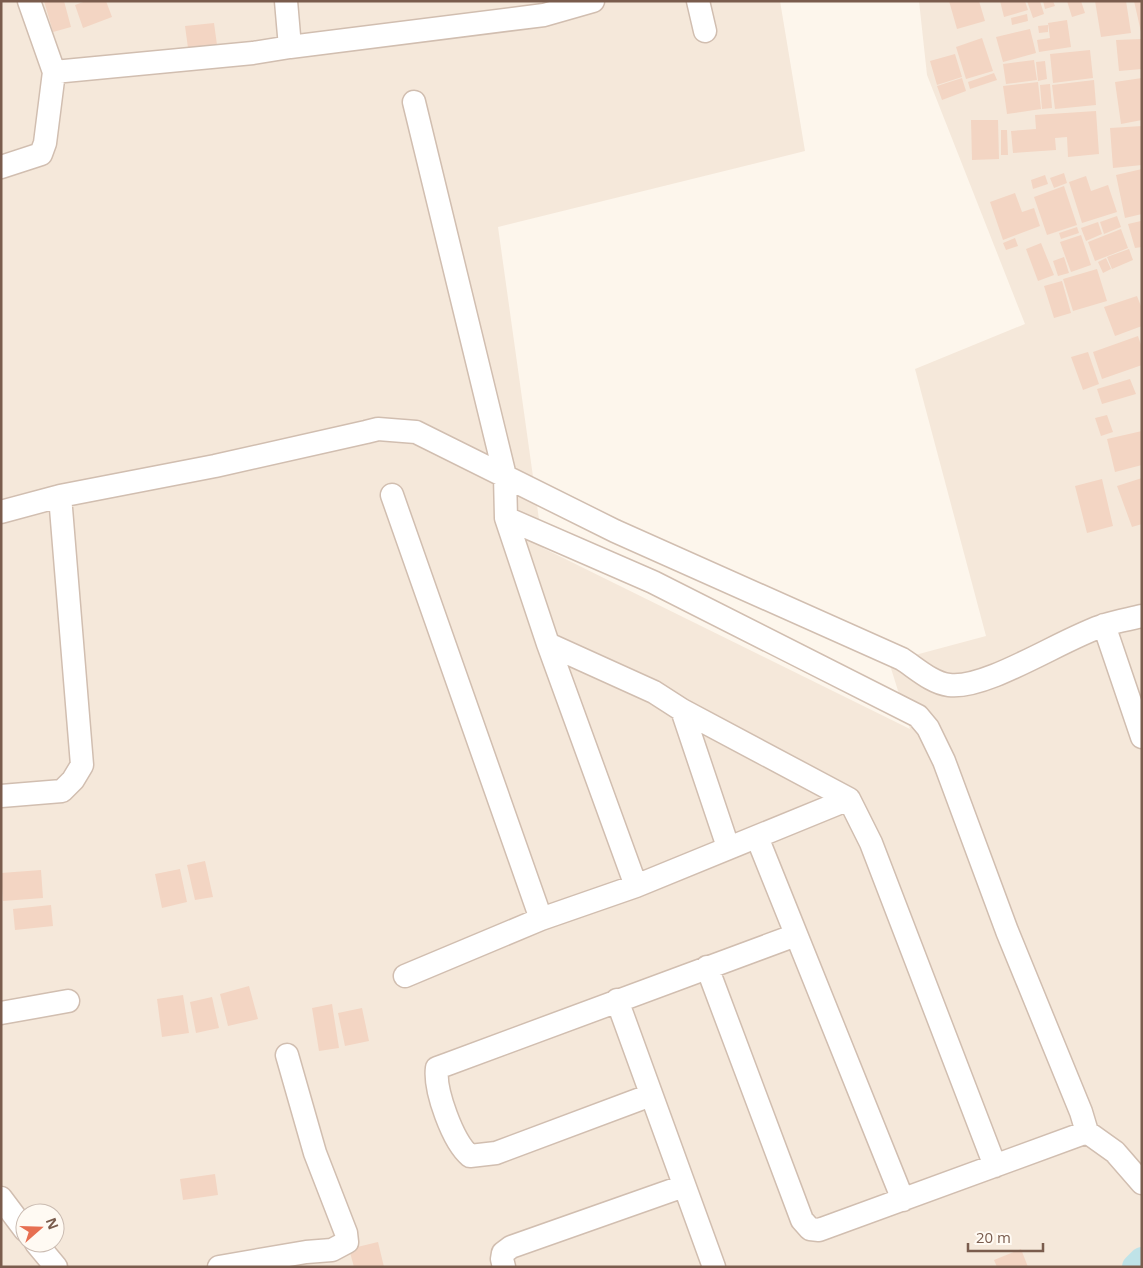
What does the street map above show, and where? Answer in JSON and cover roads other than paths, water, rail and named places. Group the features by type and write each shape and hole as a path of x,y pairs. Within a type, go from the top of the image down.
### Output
{"street":[{"path":"1,167 41,154 45,143 54,72 29,1"},
{"path":"286,1 290,47"},
{"path":"54,72 253,53 544,15 593,1"},
{"path":"698,1 705,31"},
{"path":"414,102 505,476 506,518 548,644 636,886"},
{"path":"1,512 60,496 378,429 416,432 615,531 902,659 929,677 948,685 970,684 1000,673 1104,625 1142,616"},
{"path":"392,495 541,919"},
{"path":"1,796 62,791 73,780 82,765 60,496"},
{"path":"506,518 653,582 918,716 928,728 944,761 1007,931 1087,1132 1115,1152 1142,1183"},
{"path":"1104,625 1142,737"},
{"path":"548,644 654,692 682,710 849,799 871,843 995,1166"},
{"path":"682,710 728,847"},
{"path":"406,976 541,919 636,886 849,799"},
{"path":"757,838 903,1200"},
{"path":"651,1095 496,1153 470,1156 461,1149 441,1098 436,1078 437,1068 796,935"},
{"path":"707,967 802,1220 810,1229 819,1230 1087,1132"},
{"path":"618,1000 714,1267"},
{"path":"1,1013 68,1001"},
{"path":"219,1267 306,1252 336,1258 347,1242 346,1233 315,1153 287,1055"},
{"path":"504,1267 503,1253 512,1247 684,1186"},
{"path":"44,1253 56,1267"}],"waterway":[{"path":"1135,1267 1142,1260"}]}
